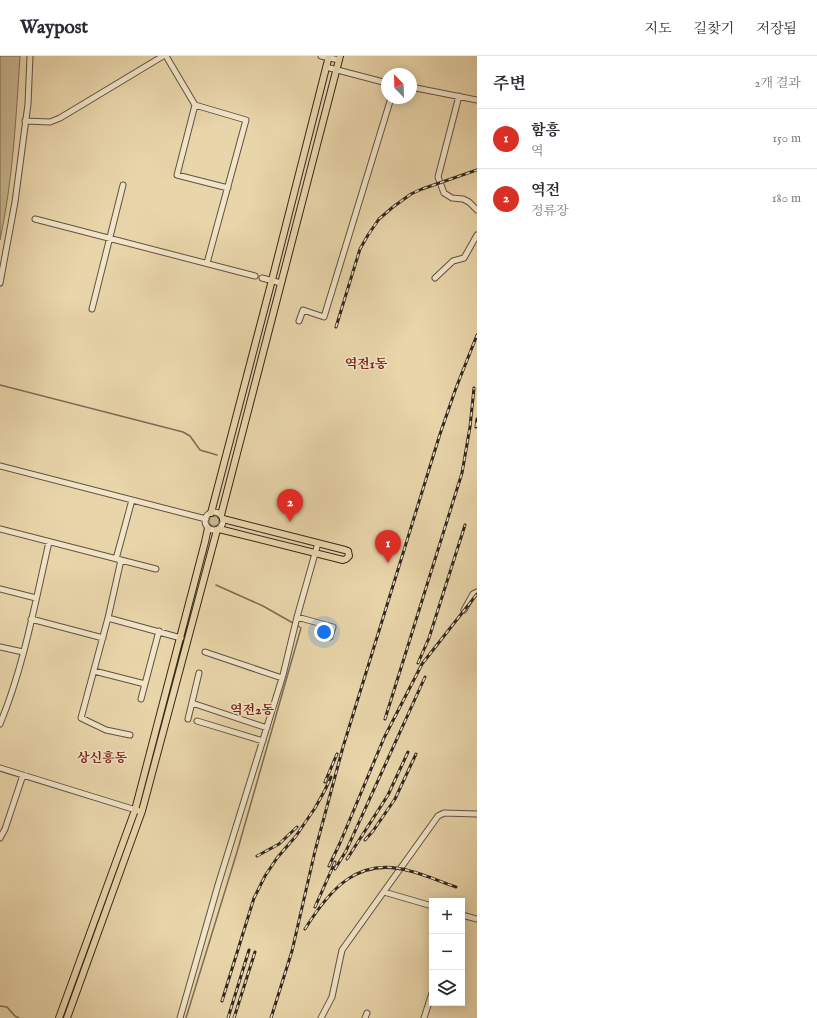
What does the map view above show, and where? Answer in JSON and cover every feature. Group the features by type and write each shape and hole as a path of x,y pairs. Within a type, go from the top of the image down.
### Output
{"main road":[{"path":"211,513 329,57"},
{"path":"67,1018 139,810 218,529 343,560 346,559 349,553 347,550 222,517 340,58"},
{"path":"59,1018 139,810 206,542 208,528"}],"street":[{"path":"0,283 15,202 28,104 30,56"},
{"path":"25,122 50,122 60,118 165,56 195,105 246,120 207,264"},
{"path":"321,56 340,58"},
{"path":"326,67 381,81"},
{"path":"417,88 477,100"},
{"path":"460,96 438,177 444,194 452,198 463,199 469,202 477,210"},
{"path":"299,321 303,310 324,317 389,104"},
{"path":"195,105 177,175 228,188"},
{"path":"92,308 123,185"},
{"path":"35,219 256,276"},
{"path":"435,278 453,261 464,258 477,235"},
{"path":"262,278 282,283"},
{"path":"0,466 206,519"},
{"path":"130,734 106,730 82,718 108,618 132,500"},
{"path":"217,512 222,517 223,524 218,529 212,530 208,528 206,519 211,513 217,512"},
{"path":"0,529 156,569"},
{"path":"0,724 23,652 49,542"},
{"path":"180,1018 218,885 282,678 297,617 318,543"},
{"path":"0,589 36,598"},
{"path":"464,610 474,594 477,592"},
{"path":"297,617 332,627 330,636"},
{"path":"108,618 181,638"},
{"path":"31,619 103,638"},
{"path":"141,699 159,631"},
{"path":"0,646 23,652"},
{"path":"205,652 282,678"},
{"path":"94,670 145,684"},
{"path":"188,719 199,673"},
{"path":"192,703 267,728"},
{"path":"198,721 263,741"},
{"path":"0,768 139,810"},
{"path":"0,838 7,823 23,775"},
{"path":"321,1018 332,997 342,950 438,816 444,813 477,814"},
{"path":"384,892 429,905"},
{"path":"465,916 477,919"},
{"path":"424,1018 429,1003"}],"shaded area":[{"path":"0,56 20,56 11,171 0,240"},
{"path":"212,516 216,516 218,517 218,525 212,526 209,523 209,519"}],"waterway":[{"path":"0,385 183,432 190,436 200,450 217,455"},
{"path":"216,585 263,606 293,623"},
{"path":"186,1018 237,852 301,628 298,626"},
{"path":"0,1006 7,1007 15,1016 19,1018"}],"railway":[{"path":"336,327 360,249 379,219 411,194 477,170"},
{"path":"271,1018 292,951 315,851 343,747 440,434 477,335"},
{"path":"385,719 462,473 470,427 474,388"},
{"path":"476,427 477,419"},
{"path":"418,663 429,638 465,525"},
{"path":"329,866 384,738 422,664 477,594"},
{"path":"335,869 346,851 425,677"},
{"path":"347,859 388,795 408,752"},
{"path":"325,782 337,754"},
{"path":"365,840 395,799 416,754"},
{"path":"222,1001 254,898 265,876 277,858 296,836 315,808 331,777"},
{"path":"257,856 279,844 297,827"},
{"path":"315,907 335,862"},
{"path":"305,929 335,889 347,879 361,872 375,868 392,868 410,871 456,887"},
{"path":"228,1018 249,950"},
{"path":"234,1018 255,952"}],"place":[{"name":"역전","path":"290,522"},
{"name":"함흥","path":"388,563"}],"district":[{"name":"역전1동","path":"366,364"},
{"name":"역전2동","path":"252,710"},
{"name":"상신흥동","path":"102,758"}]}
